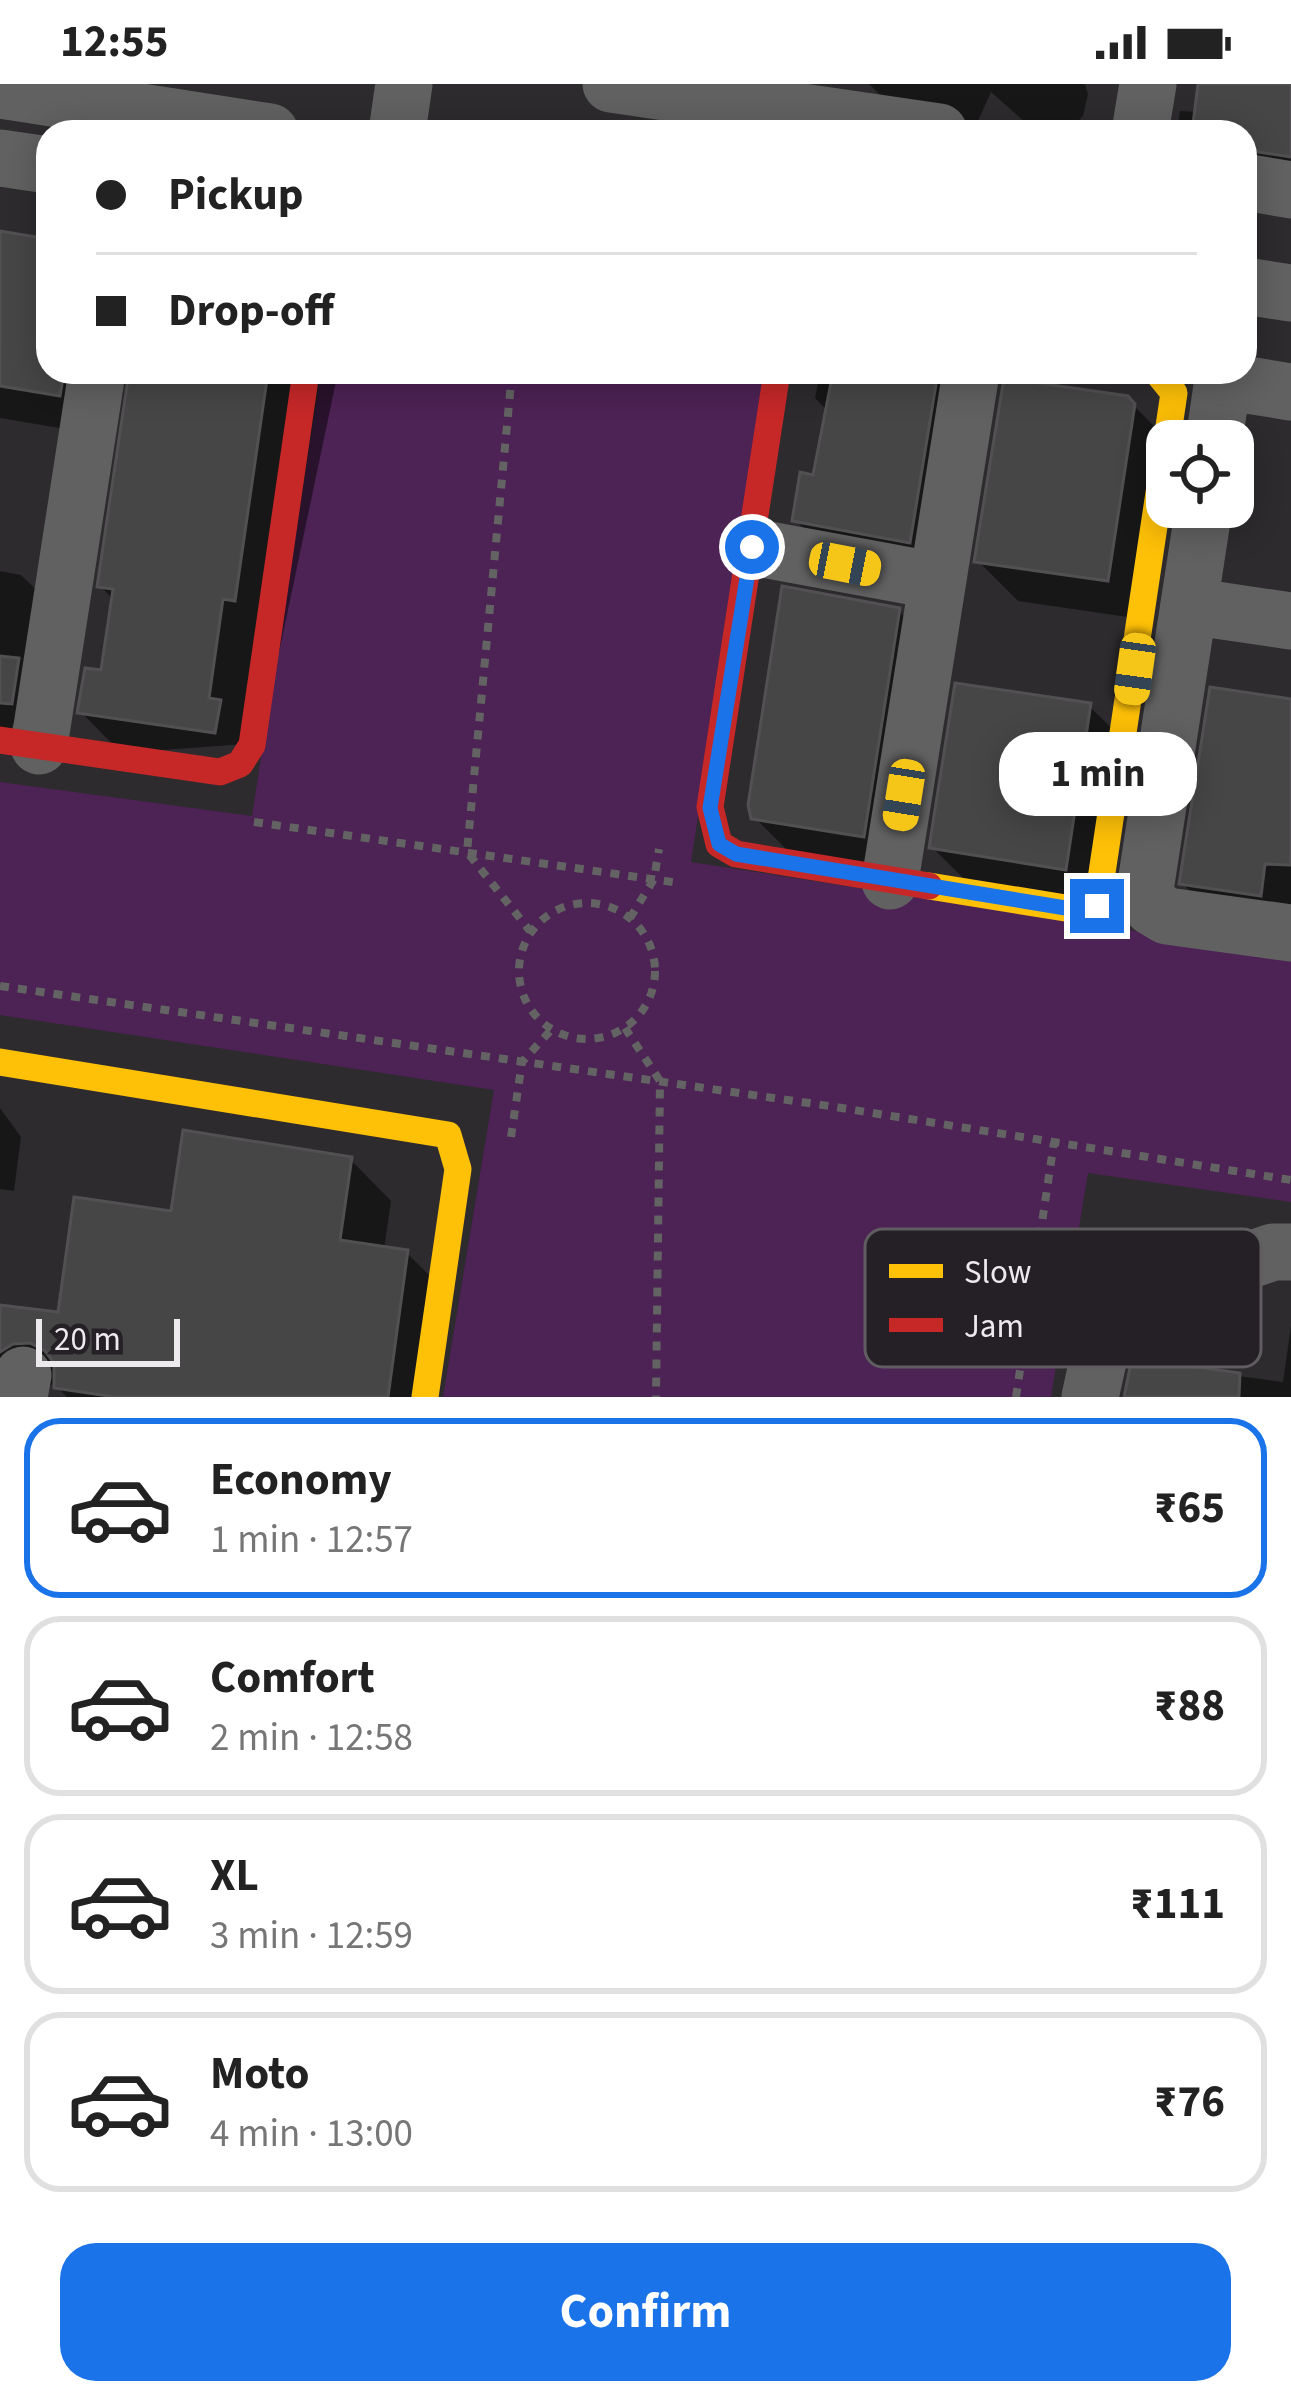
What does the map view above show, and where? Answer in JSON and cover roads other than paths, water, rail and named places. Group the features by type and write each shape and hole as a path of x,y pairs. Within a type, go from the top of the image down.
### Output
{"street":[{"path":"400,120 404,84"},
{"path":"611,84 826,120"},
{"path":"1142,120 1148,84"},
{"path":"0,90 193,120"},
{"path":"0,158 36,163"},
{"path":"1257,184 1291,190"},
{"path":"1257,288 1291,293"},
{"path":"95,384 20,743 220,772 240,764 252,746 304,384"},
{"path":"775,384 710,808 719,844 736,854 1084,911 1097,906 1174,393 1166,384"},
{"path":"890,880 968,384"},
{"path":"1217,420 1222,384"},
{"path":"1255,384 1291,392"},
{"path":"1201,528 1145,890 1152,907 1167,916 1291,933"},
{"path":"752,547 938,581"},
{"path":"1189,606 1291,621"},
{"path":"0,1062 448,1135 458,1169 425,1397"},
{"path":"1261,1256 1291,1252"},
{"path":"1090,1397 1097,1367"}]}
